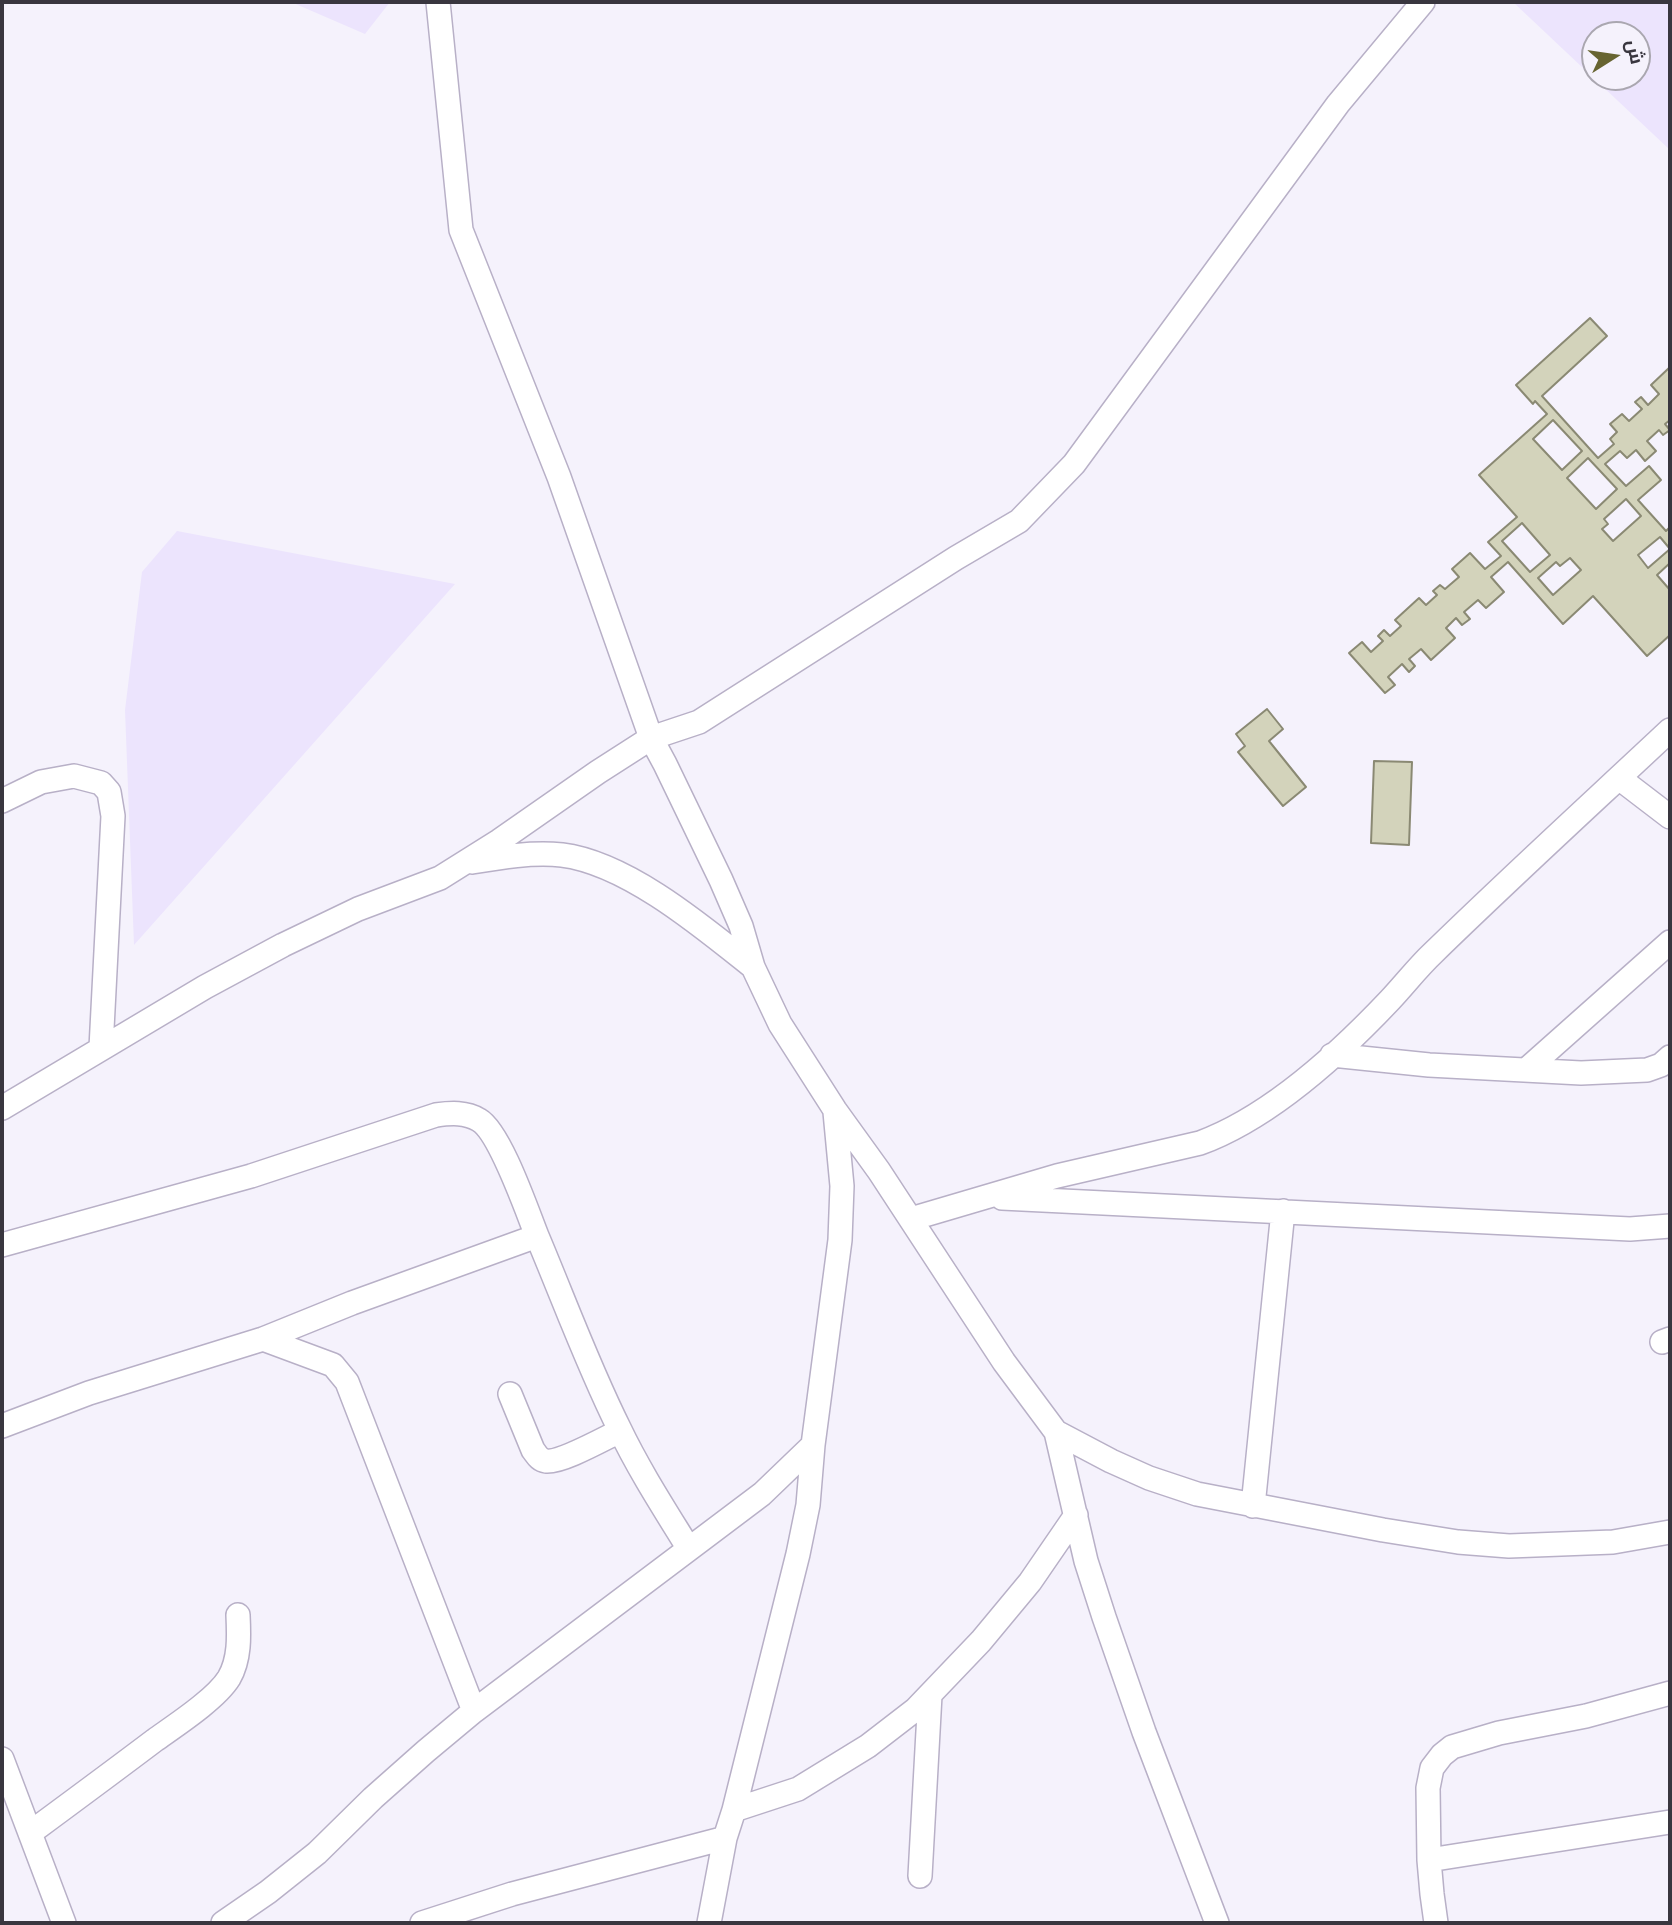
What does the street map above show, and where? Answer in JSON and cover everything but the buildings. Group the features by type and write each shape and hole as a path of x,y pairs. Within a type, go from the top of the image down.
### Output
{"street":[{"path":"438,2 461,230 559,477 651,738 721,880 741,926 753,967 780,1024 1004,1362 1056,1432 1086,1561 1104,1617 1144,1732 1217,1923"},
{"path":"2,1108 205,987 283,945 358,909 440,878 651,738 699,722 956,558 1019,521 1074,464 1338,104 1423,2"},
{"path":"911,1219 1057,1176 1200,1143 1253,1118 1357,1034 1430,956 1670,730"},
{"path":"2,801 41,782 74,775 101,783 109,792 113,816 101,1048"},
{"path":"1619,778 1670,817"},
{"path":"465,863 512,856 562,855 603,865 697,922 753,967"},
{"path":"1526,1070 1670,943"},
{"path":"1332,1055 1430,1065 1581,1073 1647,1070 1661,1065 1670,1057"},
{"path":"709,1923 725,1839 798,1554 808,1505 813,1445 841,1240 842,1186 835,1110"},
{"path":"2,1245 251,1176 436,1115 452,1113 480,1120 489,1128 505,1157 588,1363 620,1431 689,1549"},
{"path":"986,1197 1630,1229 1670,1226"},
{"path":"1253,1506 1283,1211"},
{"path":"2,1426 89,1393 263,1339 425,1275 537,1236"},
{"path":"263,1339 333,1365 347,1382 474,1712"},
{"path":"510,1394 533,1450 538,1458 543,1460 555,1461 566,1457 620,1431"},
{"path":"1056,1432 1149,1478 1197,1494 1446,1540 1509,1546 1613,1542 1670,1532"},
{"path":"223,1923 317,1853 382,1790 474,1712 762,1494 813,1445"},
{"path":"734,1810 798,1789 868,1746 916,1709 981,1641 1030,1583 1076,1515"},
{"path":"30,1833 215,1694 228,1679 236,1662 238,1615"},
{"path":"1436,1923 1432,1894 1428,1788 1432,1768 1442,1755 1452,1747 1499,1733 1586,1716 1670,1693"},
{"path":"920,1876 930,1695"},
{"path":"2,1759 64,1923"},
{"path":"1430,1860 1670,1822"},
{"path":"422,1923 512,1894 725,1839"}],"shaded area":[{"path":"291,2 390,2 365,34"},
{"path":"1513,2 1670,2 1670,150 1607,91 1651,91 1651,21 1581,21 1581,66"},
{"path":"177,531 455,584 134,945 125,710 142,572"}]}
